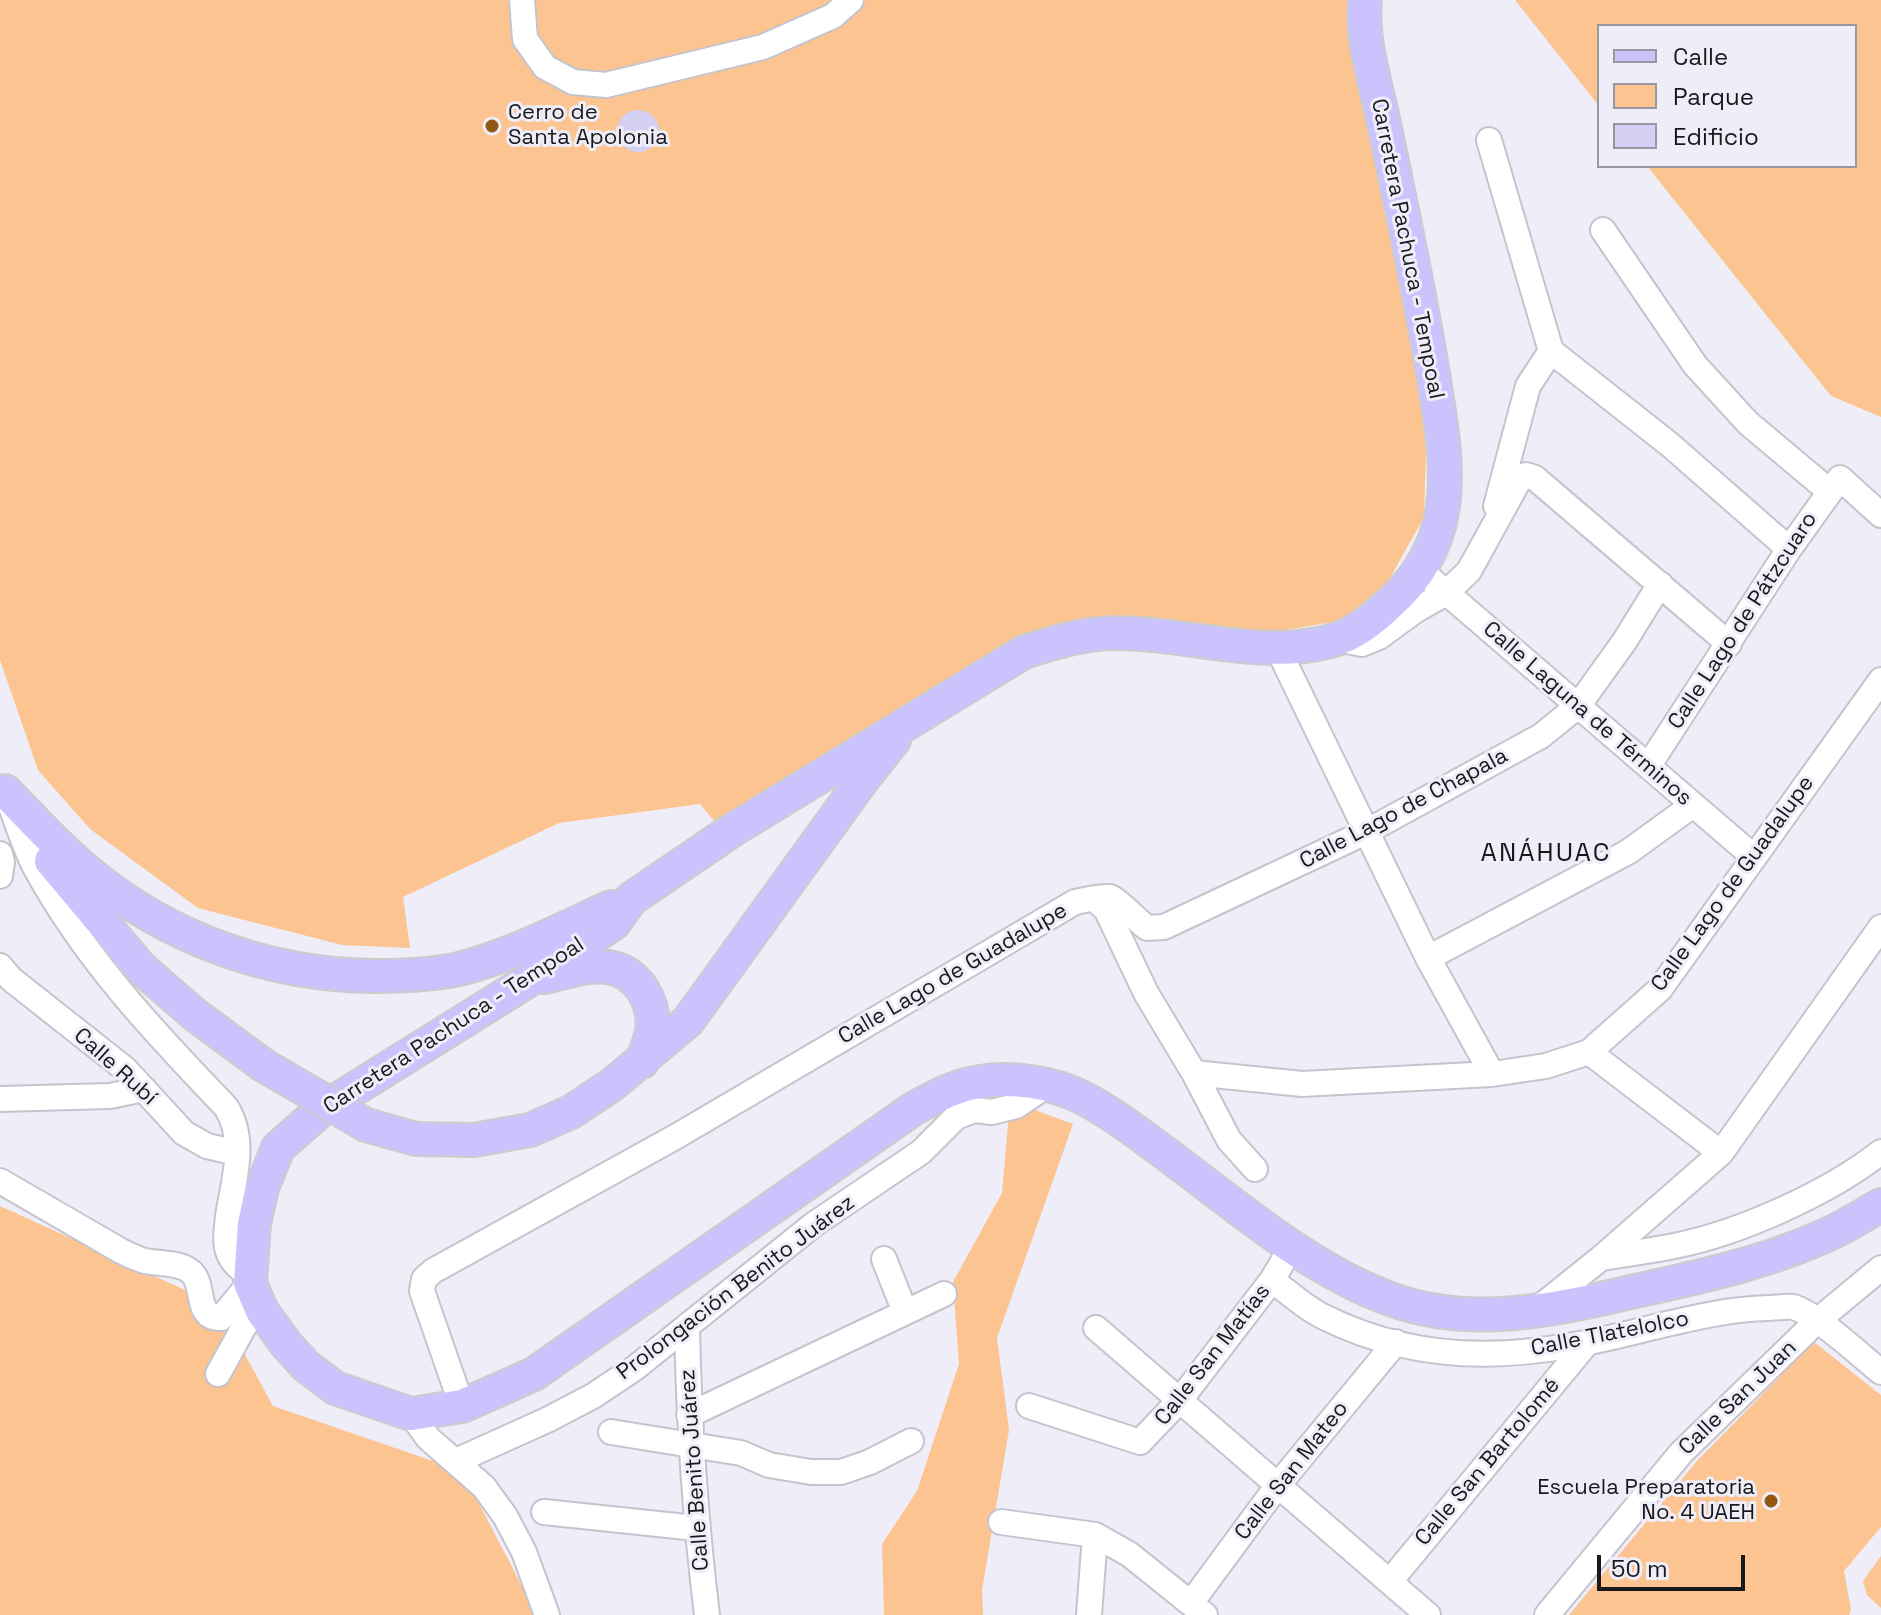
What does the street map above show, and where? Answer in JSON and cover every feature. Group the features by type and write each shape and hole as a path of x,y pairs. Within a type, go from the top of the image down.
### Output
{"main road":[{"name":"Carretera Pachuca - Tempoal","path":"254,1290 254,1224 262,1188 278,1148 321,1110 614,923 631,899 731,831 1024,652 1071,636 1118,633 1277,647 1308,646 1337,639 1368,623 1404,590 1420,570 1431,547 1442,513 1445,479 1421,295 1368,44 1365,0"},
{"path":"2,789 49,859 141,968 194,1014 263,1065 366,1125 416,1139 474,1140 530,1130 571,1112 642,1062 688,1021 863,779 907,725"},
{"path":"2,789 87,871 137,908 216,947 269,964 332,975 401,976 456,970 631,899"},
{"path":"526,982 588,967 623,971 636,980 647,995 651,1012 652,1032 642,1062"},
{"path":"254,1290 286,1344 306,1366 335,1388 411,1414 462,1406 534,1374 913,1109 949,1090 979,1082 1013,1080 1079,1096 1124,1123 1292,1246 1342,1276 1394,1301 1454,1313 1533,1312 1685,1280 1766,1258 1833,1232 1881,1205"}],"street":[{"path":"522,0 525,39 545,67 573,82 606,85 763,47 833,16 851,0"},
{"path":"1489,140 1551,351 1669,444 1789,549"},
{"path":"1603,230 1695,365 1748,423 1881,515"},
{"path":"1490,532 1528,386 1551,351"},
{"path":"1337,639 1362,644 1379,637 1446,593 1469,571 1518,482 1526,475 1535,478 1729,644"},
{"name":"Calle Lago de Pátzcuaro","path":"1649,765 1834,485"},
{"name":"Calle Laguna de Términos","path":"1420,570 1754,857"},
{"name":"Calle Lago de Chapala","path":"1094,899 1109,897 1147,928 1164,927 1366,832 1541,736 1578,706 1624,642 1660,584"},
{"path":"1277,647 1428,958 1492,1074"},
{"name":"Calle Lago de Guadalupe","path":"462,1406 422,1291 424,1279 433,1271 677,1136 1075,902 1094,899 1106,909 1146,993 1194,1073 1302,1084 1492,1074 1546,1066 1589,1052 1660,989 1754,857 1872,709 1881,680"},
{"path":"2,789 33,864 74,933 144,1023 226,1107 237,1130 239,1139 226,1236 228,1253 254,1290 246,1323 218,1374"},
{"path":"1428,958 1628,852 1693,805"},
{"path":"0,854 0,876"},
{"path":"1533,1312 1601,1258 1721,1153 1881,927"},
{"name":"Calle Rubí","path":"0,966 11,979 125,1069 184,1133 207,1146 237,1153"},
{"path":"1589,1052 1721,1153"},
{"path":"1194,1073 1229,1140 1255,1169"},
{"name":"Prolongación Benito Juárez","path":"456,1461 547,1420 593,1396 635,1368 813,1225 921,1152 956,1117 974,1110 992,1112 1016,1106 1046,1086"},
{"path":"0,1099 110,1096 144,1089"},
{"path":"1601,1258 1677,1246 1772,1215 1860,1169 1881,1152"},
{"path":"0,1181 142,1261 181,1267 192,1272 202,1304 207,1314 214,1318 221,1318 254,1290"},
{"name":"Calle San Matías","path":"1029,1406 1140,1442 1180,1400 1272,1280 1292,1246"},
{"path":"884,1259 905,1312"},
{"name":"Calle San Juan","path":"1547,1615 1681,1453 1817,1321 1881,1268"},
{"name":"Calle Tlatelolco","path":"1272,1280 1320,1315 1429,1351 1476,1355 1557,1350 1686,1319 1743,1309 1793,1307 1817,1321 1881,1372"},
{"path":"689,1415 944,1294"},
{"name":"Calle Benito Juárez","path":"687,1326 690,1443 707,1615"},
{"path":"1096,1328 1428,1615"},
{"name":"Calle San Mateo","path":"1198,1609 1278,1485 1396,1342"},
{"name":"Calle San Bartolomé","path":"1391,1580 1586,1344"},
{"path":"411,1414 428,1438 484,1487 505,1516 524,1552 547,1615"},
{"path":"611,1432 741,1453 769,1465 811,1472 841,1472 870,1462 911,1441"},
{"path":"544,1512 696,1528"},
{"path":"1001,1522 1095,1535 1129,1554 1198,1609"},
{"path":"1089,1615 1095,1535"}],"green space":[{"path":"0,0 1350,0 1414,350 1426,450 1424,517 1386,585 1344,620 1274,632 1117,623 987,658 715,822 700,804 559,823 403,897 410,948 342,945 198,908 90,829 38,770 0,660"},
{"path":"1515,0 1881,0 1881,417 1831,396 1649,168 1857,168 1857,24 1597,24 1597,103"},
{"path":"1010,1101 1073,1124 997,1338 1009,1430 982,1590 983,1615 884,1615 882,1544 917,1491 959,1364 953,1282 1002,1193"},
{"path":"0,1206 218,1305 273,1406 462,1471 537,1615 0,1615"},
{"name":"Escuela Preparatoria No. 4 UAEH","path":"1814,1342 1881,1395 1881,1527 1844,1571 1851,1610 1849,1615 1569,1615 1696,1462"},
{"path":"1881,1556 1881,1608 1867,1595 1863,1581"}],"building":[{"path":"638,110 653,116 659,131 653,146 638,152 623,146 617,131 623,116"}],"place":[{"name":"Cerro de Santa Apolonia","path":"492,126"},
{"name":"Escuela Preparatoria No. 4 UAEH","path":"1771,1501"}],"district":[{"name":"ANÁHUAC","path":"1546,854"}]}
